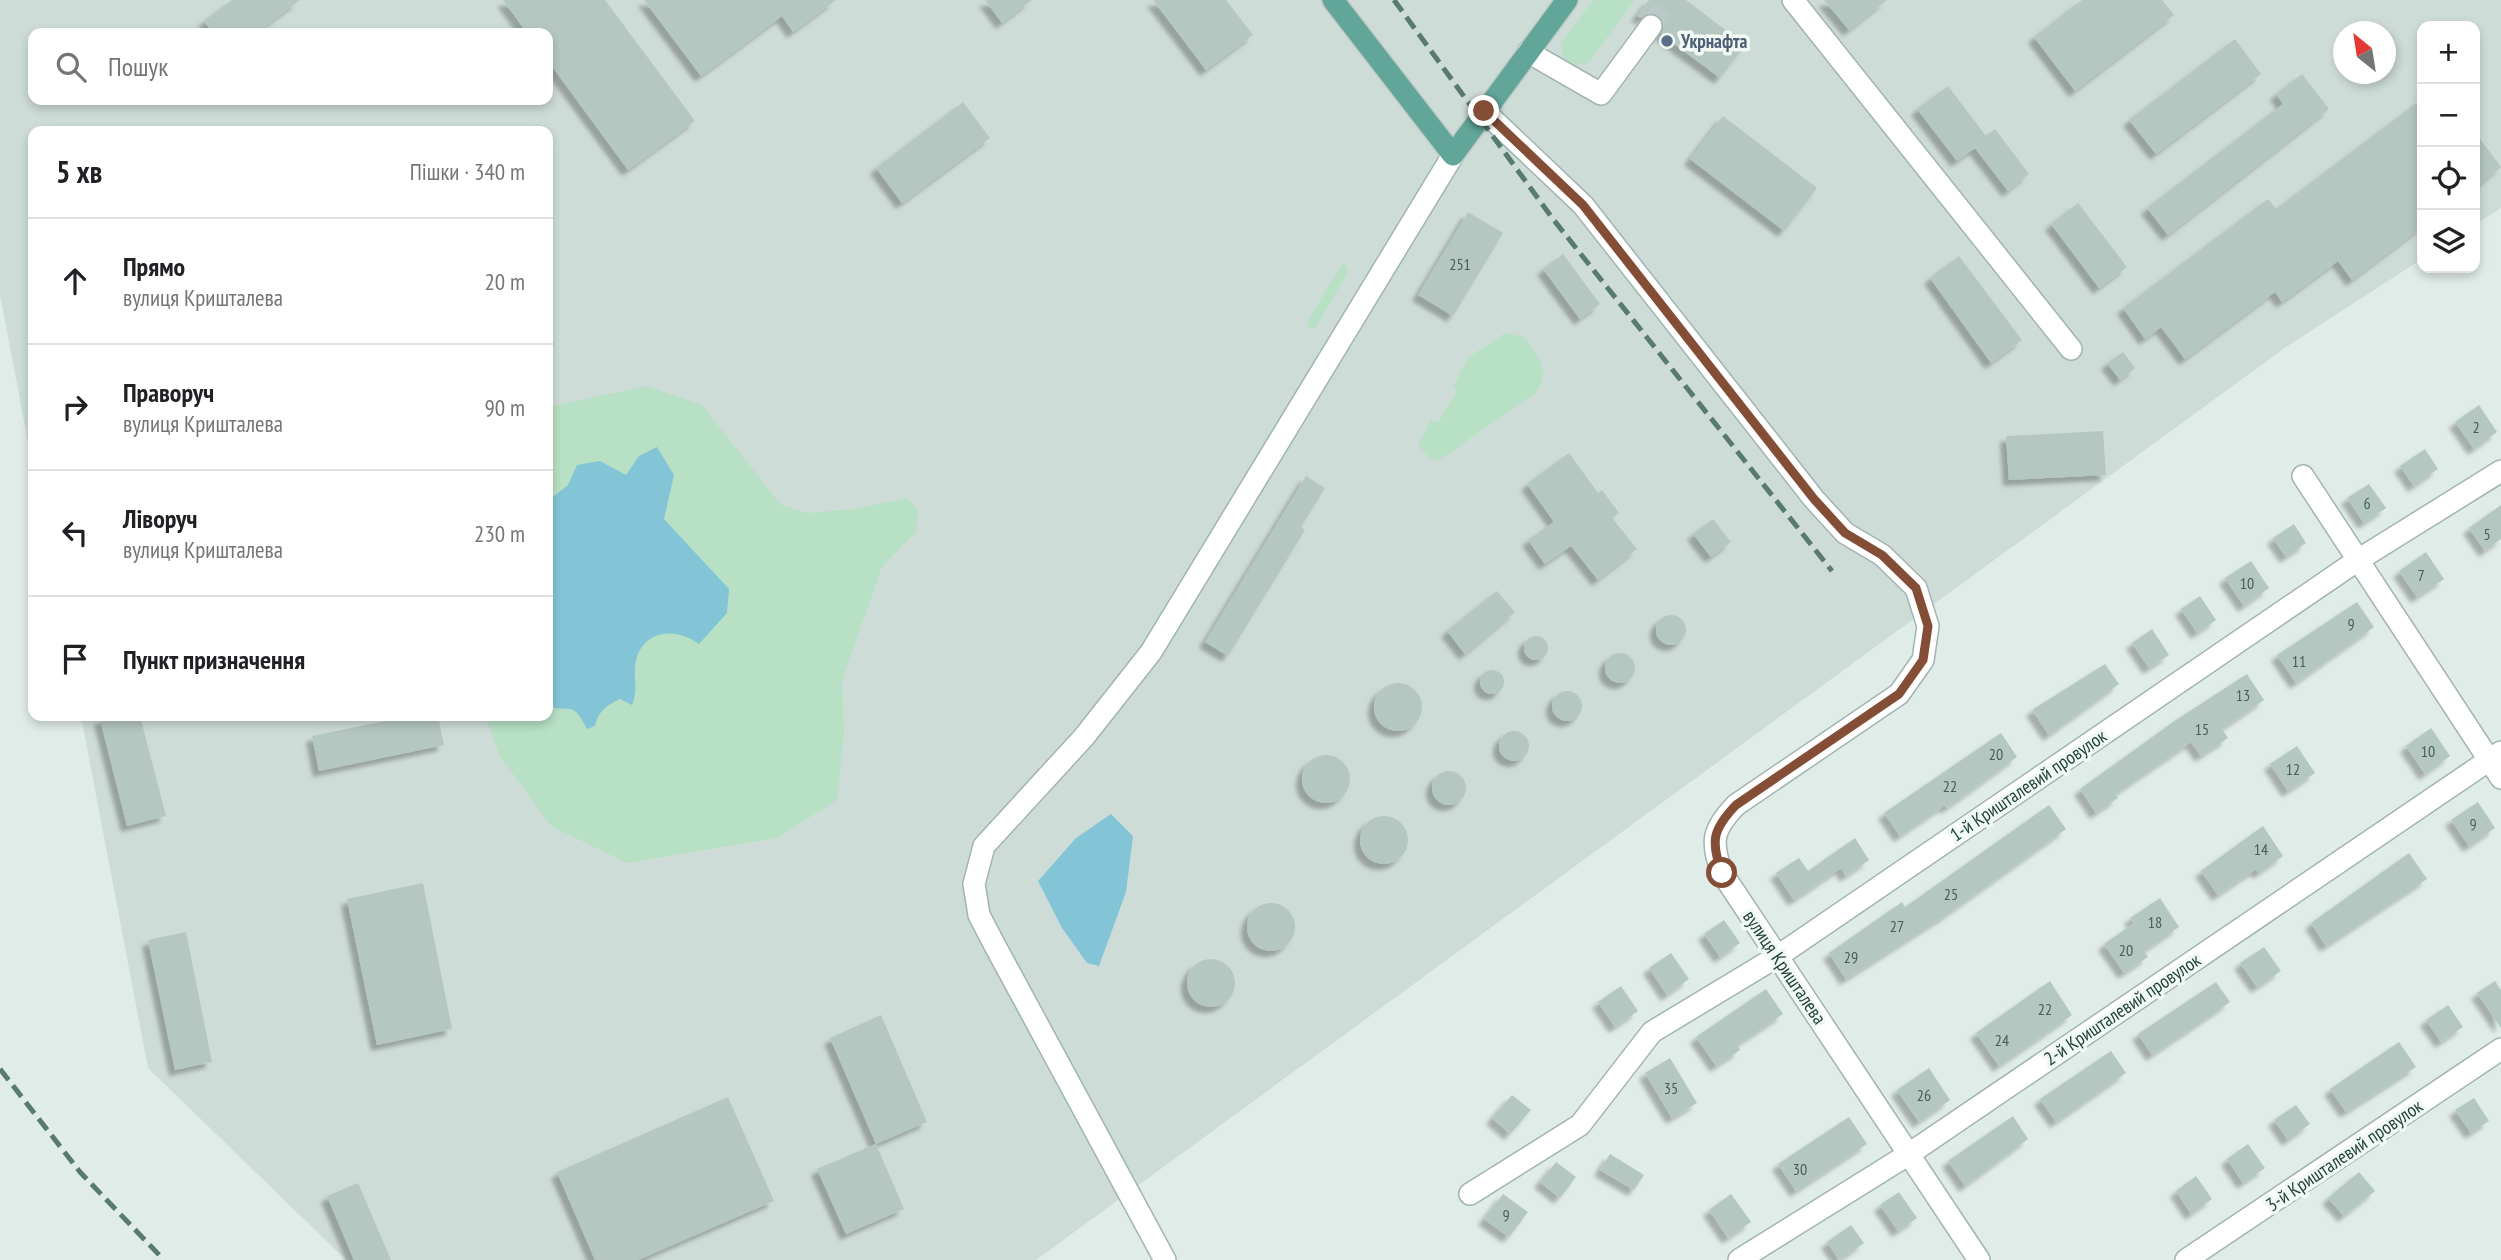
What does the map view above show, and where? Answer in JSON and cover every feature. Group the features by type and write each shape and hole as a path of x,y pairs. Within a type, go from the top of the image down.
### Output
{"main road":[{"path":"1333,0 1453,155 1567,0"}],"street":[{"path":"1793,0 2071,349"},
{"path":"1528,52 1601,94 1651,26"},
{"name":"вулиця Кришталева","path":"1484,111 1583,205 1814,499 1845,533 1882,555 1916,588 1928,626 1923,660 1899,694 1736,805 1717,825 1714,851 1722,873 1979,1260"},
{"path":"1165,1260 979,915 974,884 984,846 1084,737 1151,652 1453,155"},
{"name":"1-й Кришталевий провулок","path":"1471,1194 1580,1125 1652,1032 1778,956 2358,561 2501,471"},
{"path":"2303,476 2358,561 2495,756 2501,778"},
{"name":"2-й Кришталевий провулок","path":"1739,1260 1909,1154 2495,756"},
{"name":"3-й Кришталевий провулок","path":"2186,1260 2501,1049"}],"shaded area":[{"path":"0,0 2501,0 2501,208 2480,222 2480,21 2417,21 2417,262 2286,347 1036,1260 346,1260 148,1068 82,721 553,721 553,126 28,126 28,442 0,295"}],"green space":[{"path":"1593,0 1635,0 1592,58 1587,63 1574,65 1563,57 1561,44"},
{"path":"1342,264 1346,265 1348,272 1316,327 1309,329 1307,322"},
{"path":"1505,333 1524,337 1534,351 1542,364 1543,378 1540,385 1535,393 1445,456 1437,460 1429,458 1418,445 1431,420 1438,423 1457,391 1453,387 1469,357"},
{"path":"647,386 702,405 781,505 808,513 855,509 907,498 918,510 916,532 882,567 842,680 844,733 837,800 777,838 627,863 551,826 500,756 487,721 553,721 553,406"}],"water":[{"path":"657,447 674,475 664,519 729,589 727,613 699,644 689,638 668,633 650,639 638,656 632,705 620,699 615,701 601,712 595,726 587,729 578,714 571,709 553,707 553,497 568,485 577,465 600,461 626,475 639,456"},
{"path":"1111,814 1133,836 1126,892 1099,966 1087,963 1062,928 1038,881 1076,838"}],"building":[{"path":"232,0 300,0 263,28 209,28 204,21"},
{"path":"503,0 605,0 695,121 628,170 553,68 553,28 523,28"},
{"path":"644,0 836,0 793,32 782,16 701,76"},
{"path":"985,0 1032,0 1002,23"},
{"path":"1153,0 1226,0 1253,35 1206,70"},
{"path":"1649,0 1686,0 1745,45 1720,78 1661,34 1664,27 1659,16 1652,13 1641,18 1637,16"},
{"path":"1824,0 1887,0 1849,30"},
{"path":"2082,0 2162,0 2174,15 2075,91 2034,37"},
{"path":"2235,39 2261,74 2156,154 2129,120"},
{"path":"2302,74 2329,109 2168,235 2147,208 2283,104 2276,94"},
{"path":"1948,86 1986,136 1995,129 2029,174 2008,191 1975,148 1957,161 1917,109"},
{"path":"963,102 990,138 902,203 876,168"},
{"path":"2417,103 2417,231 2352,280 2338,261 2282,302 2275,292 2185,359 2161,327 2145,339 2123,308 2268,199 2276,209"},
{"path":"1723,116 1817,188 1784,231 1690,159"},
{"path":"2480,139 2501,167 2480,184"},
{"path":"2078,203 2127,267 2099,288 2051,224"},
{"path":"1468,212 1503,233 1453,316 1418,295"},
{"path":"1563,254 1600,304 1580,319 1543,269"},
{"path":"1959,256 2022,340 1991,363 1930,278"},
{"path":"2123,352 2135,368 2120,380 2107,363"},
{"path":"2479,405 2497,432 2474,449 2455,422"},
{"path":"2103,431 2106,475 2009,480 2006,436"},
{"path":"2425,449 2438,469 2414,486 2400,466"},
{"path":"1569,453 1598,493 1602,490 1619,513 1612,518 1637,549 1598,580 1571,546 1545,564 1528,540 1554,522 1527,484"},
{"path":"1306,476 1325,488 1301,527 1305,530 1228,656 1205,642"},
{"path":"2369,484 2386,508 2364,523 2347,498"},
{"path":"2501,505 2501,539 2485,551 2469,528"},
{"path":"1713,519 1731,542 1711,557 1693,534"},
{"path":"2294,524 2306,543 2286,557 2273,538"},
{"path":"2426,552 2444,579 2417,597 2399,571"},
{"path":"2251,561 2269,588 2244,606 2225,578"},
{"path":"1497,591 1515,612 1465,654 1447,631"},
{"path":"2200,596 2216,620 2197,633 2181,609"},
{"path":"2357,602 2374,627 2296,683 2277,655"},
{"path":"1671,615 1682,619 1686,630 1682,641 1671,645 1660,641 1656,630 1660,619"},
{"path":"2152,629 2169,655 2149,668 2132,643"},
{"path":"1536,636 1547,643 1548,648 1541,659 1536,660 1525,653 1524,648 1531,637"},
{"path":"1620,653 1631,657 1635,668 1631,679 1620,683 1609,679 1605,668 1609,657"},
{"path":"2105,664 2119,684 2049,735 2032,710"},
{"path":"1492,670 1503,677 1504,682 1497,693 1492,694 1481,687 1480,682 1487,671"},
{"path":"2247,674 2264,700 2222,729 2228,738 2201,756 2191,742 2115,794 2118,798 2096,813 2080,789 2176,720"},
{"path":"1398,683 1415,690 1422,707 1415,724 1398,731 1381,724 1374,707 1381,690"},
{"path":"1567,691 1578,695 1582,706 1578,717 1567,721 1556,717 1552,706 1556,695"},
{"path":"101,721 141,721 166,816 127,826"},
{"path":"386,721 439,721 444,745 319,771 312,736"},
{"path":"2431,728 2450,756 2425,774 2406,746"},
{"path":"1514,731 1525,735 1529,746 1525,757 1514,761 1503,757 1499,746 1503,735"},
{"path":"2001,733 2017,757 1947,808 1945,805 1900,836 1884,813"},
{"path":"2297,746 2315,773 2288,791 2270,764"},
{"path":"1326,755 1343,762 1350,779 1343,796 1326,803 1309,796 1302,779 1309,762"},
{"path":"1449,771 1461,776 1466,788 1461,800 1449,805 1437,800 1432,788 1437,776"},
{"path":"2478,802 2495,828 2469,846 2451,820"},
{"path":"2049,805 2066,829 1946,915 1846,979 1829,953 1902,902 1905,907"},
{"path":"1384,816 1401,823 1408,840 1401,857 1384,864 1367,857 1360,840 1367,823"},
{"path":"2263,826 2283,856 2259,873 2256,869 2218,895 2201,871"},
{"path":"1855,838 1869,860 1846,876 1841,868 1794,900 1776,873 1799,858 1808,871"},
{"path":"2409,853 2427,879 2326,946 2311,923"},
{"path":"423,883 452,1029 377,1045 347,899"},
{"path":"2160,898 2179,927 2144,951 2148,957 2124,973 2104,944 2134,923 2130,918"},
{"path":"1271,903 1288,910 1295,927 1288,944 1271,951 1254,944 1247,927 1254,910"},
{"path":"1724,920 1740,943 1720,957 1704,934"},
{"path":"186,932 212,1062 175,1070 148,940"},
{"path":"2264,947 2281,971 2257,987 2240,963"},
{"path":"1671,953 1689,979 1667,995 1649,968"},
{"path":"1211,959 1228,966 1235,983 1228,1000 1211,1007 1194,1000 1187,983 1194,966"},
{"path":"2050,981 2072,1015 1999,1066 1976,1033"},
{"path":"2495,981 2501,990 2501,1028 2477,993"},
{"path":"2216,982 2230,1002 2152,1055 2138,1034"},
{"path":"1621,986 1638,1011 1615,1027 1598,1002"},
{"path":"1766,989 1783,1014 1737,1045 1740,1050 1716,1066 1696,1037"},
{"path":"2448,1005 2463,1027 2441,1042 2426,1020"},
{"path":"881,1015 927,1122 876,1144 830,1038"},
{"path":"2399,1042 2416,1067 2346,1112 2330,1089"},
{"path":"2111,1051 2126,1073 2056,1122 2040,1099"},
{"path":"1670,1058 1697,1103 1672,1118 1645,1073"},
{"path":"1929,1068 1950,1100 1919,1122 1897,1090"},
{"path":"1512,1095 1531,1110 1510,1134 1492,1118"},
{"path":"728,1097 774,1201 638,1260 595,1260 557,1172"},
{"path":"2474,1098 2489,1121 2471,1133 2455,1110"},
{"path":"2296,1105 2310,1124 2288,1140 2274,1120"},
{"path":"2013,1116 2028,1139 1965,1186 1948,1161"},
{"path":"1849,1117 1867,1144 1796,1191 1778,1164"},
{"path":"876,1144 904,1209 846,1234 817,1169"},
{"path":"2248,1144 2265,1168 2243,1183 2227,1159"},
{"path":"1610,1154 1644,1175 1634,1190 1600,1170"},
{"path":"1556,1162 1576,1177 1560,1198 1540,1182"},
{"path":"2359,1172 2375,1191 2344,1216 2328,1198"},
{"path":"2196,1176 2212,1199 2191,1214 2176,1191"},
{"path":"358,1183 391,1260 354,1260 327,1196"},
{"path":"1899,1192 1917,1218 1898,1231 1880,1205"},
{"path":"1503,1194 1528,1212 1509,1237 1484,1219"},
{"path":"1731,1194 1751,1222 1728,1238 1709,1210"},
{"path":"1851,1225 1864,1243 1839,1260 1827,1242"}],"tunnel":[{"path":"1651,26 1670,0"}],"railway":[{"path":"1394,0 1553,219 1832,571"},
{"path":"0,1069 80,1172 164,1260"}],"place":[{"name":"Укрнафта","path":"1667,41"}],"route":[{"path":"1484,111 1583,205 1814,499 1845,533 1882,555 1916,588 1928,626 1923,660 1899,694 1736,805 1717,825 1714,851 1722,873"}]}
